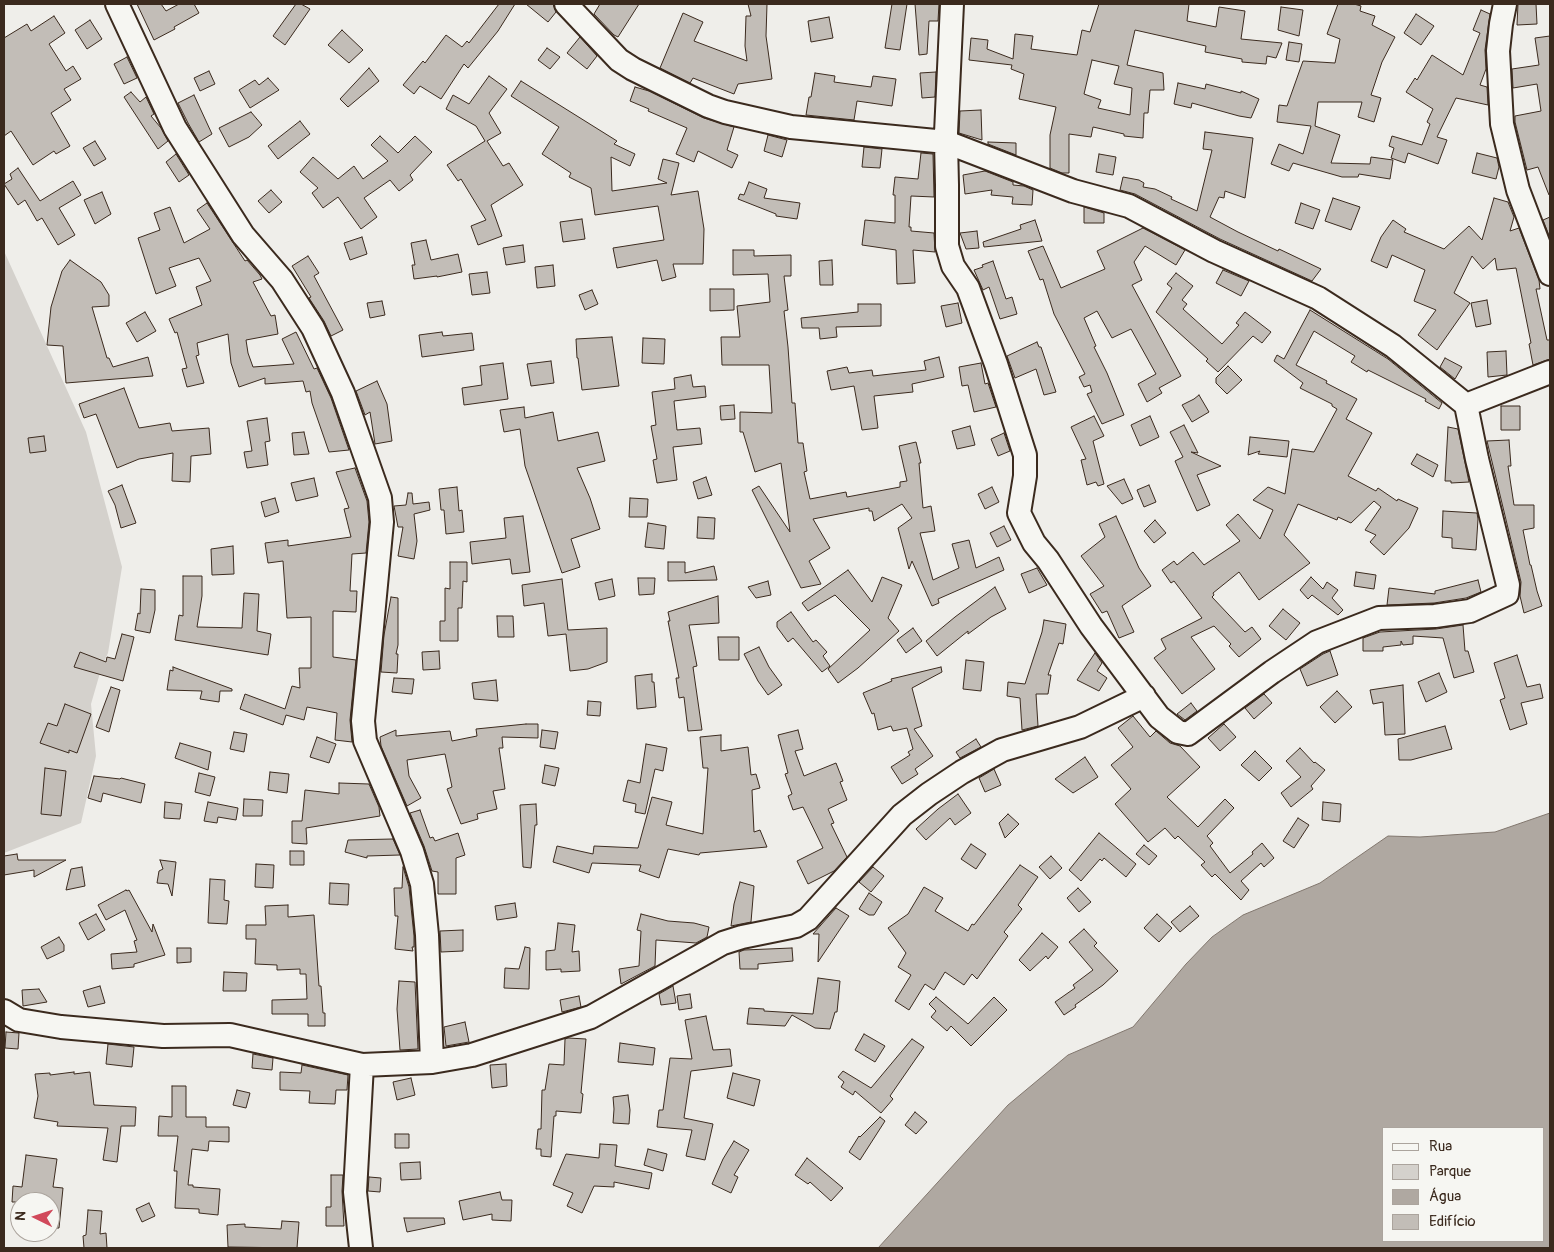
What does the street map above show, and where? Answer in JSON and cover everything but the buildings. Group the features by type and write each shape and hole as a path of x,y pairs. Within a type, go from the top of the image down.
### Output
{"street":[{"path":"117,4 175,128 243,235 282,280 313,328 343,393 380,498 382,522 363,721 365,741 412,851 422,884 432,1062"},
{"path":"566,4 619,60 633,70 708,106 792,127 946,142 1073,190 1129,206 1214,251 1318,298 1393,346 1466,405 1477,459 1508,585 1507,594 1470,611 1435,616 1379,618 1317,642 1272,672 1188,734 1178,732 1159,717 1091,626 1048,560 1034,543 1019,513 1025,476 1025,455 996,364 968,288 953,266 947,246 946,142 952,4"},
{"path":"1505,4 1498,51 1502,124 1518,190 1550,274"},
{"path":"1466,405 1550,372"},
{"path":"4,1011 19,1020 61,1027 163,1036 230,1035 362,1065 432,1062 472,1056 591,1017 723,943 742,937 796,926 808,919 902,815 937,788 1002,750 1080,727 1144,696"},
{"path":"361,1248 355,1192 362,1065"}],"green space":[{"path":"4,251 86,432 122,567 108,653 102,666 91,704 96,756 81,823 4,853"}],"water":[{"path":"1550,813 1550,1248 878,1248 1008,1105 1068,1055 1133,1027 1186,964 1212,937 1243,915 1320,883 1388,836 1420,837 1495,832"}]}
